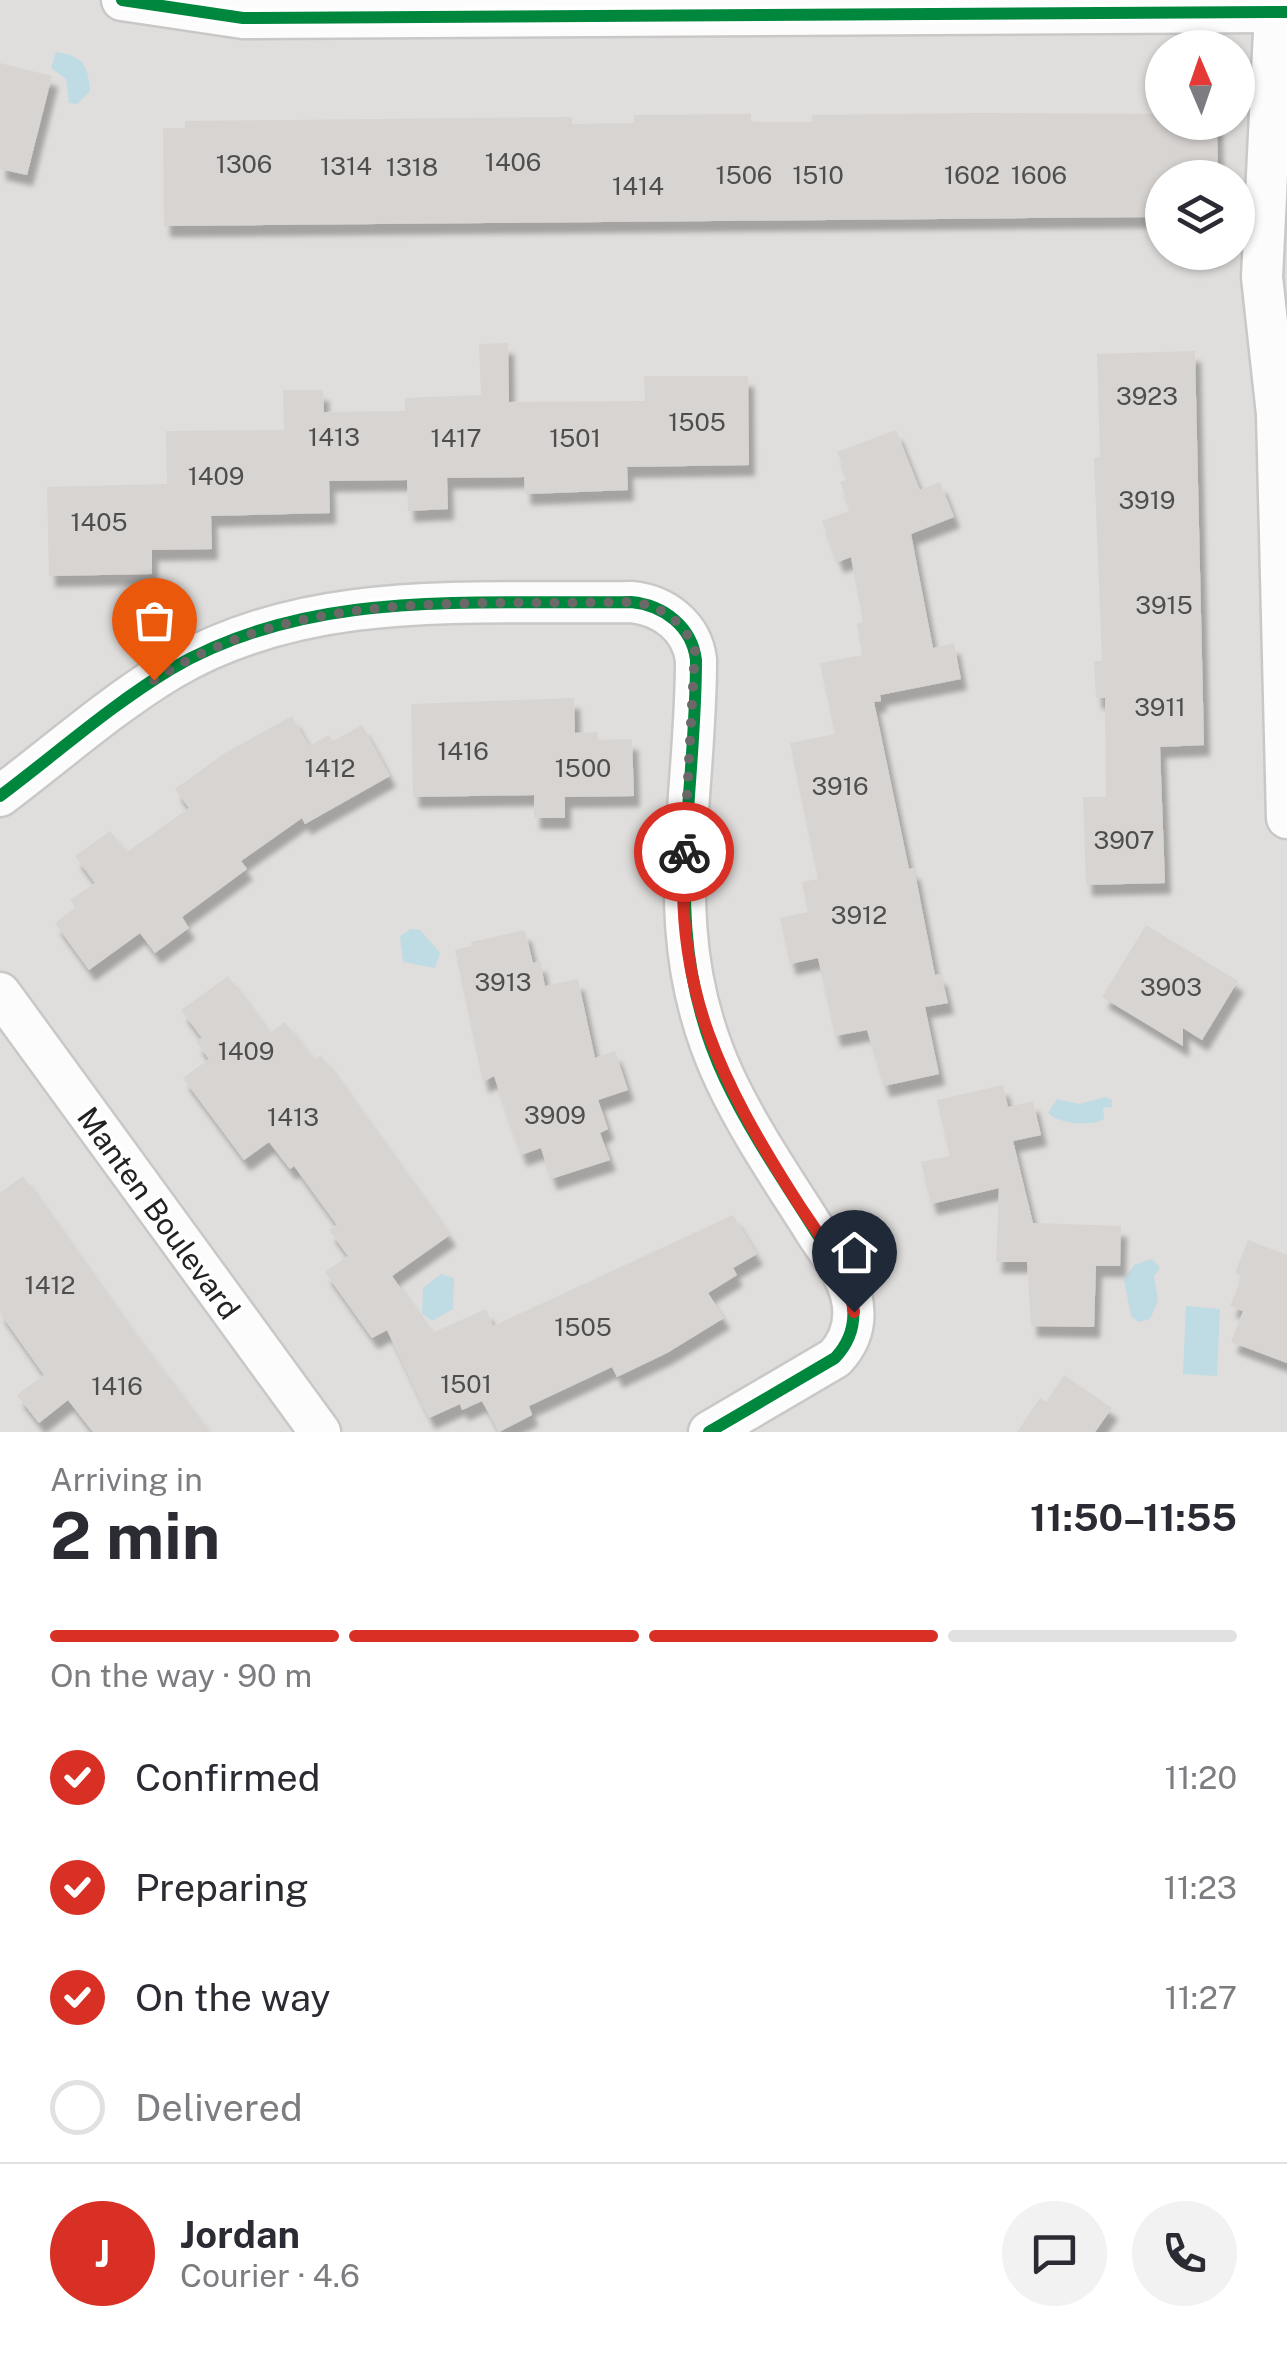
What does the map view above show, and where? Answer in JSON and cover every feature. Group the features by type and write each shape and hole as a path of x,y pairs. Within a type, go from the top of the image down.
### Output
{"street":[{"path":"122,0 243,18 1281,12 1262,277 1277,414 1287,818"},
{"path":"0,796 173,668 232,640 294,620 389,606 632,602 660,610 685,632 696,660 684,862 690,980 706,1033 743,1115 848,1285 853,1324 847,1343 835,1358 709,1432"},
{"name":"Manten Boulevard","path":"0,993 320,1432"}],"shaded area":[{"path":"0,0 1287,0 1287,1432 0,1432"}],"water":[{"path":"56,52 78,59 88,74 90,91 77,104 69,103 66,79 51,68"},
{"path":"411,929 420,930 440,953 435,968 403,962 400,936"},
{"path":"1105,1097 1112,1100 1112,1107 1103,1108 1104,1119 1099,1121 1067,1122 1048,1113 1057,1099 1079,1104"},
{"path":"1152,1259 1160,1268 1154,1276 1158,1301 1150,1319 1139,1322 1131,1316 1124,1280 1134,1265"},
{"path":"441,1274 454,1278 453,1309 432,1321 422,1313 423,1288"},
{"path":"1186,1306 1220,1309 1217,1376 1183,1374"}],"building":[{"path":"0,63 52,76 27,175 0,169"},
{"path":"751,114 751,122 812,122 812,115 1145,114 1145,140 1217,140 1218,160 1145,160 1145,217 164,226 163,128 185,128 185,121 572,117 572,124 634,123 634,115"},
{"path":"508,343 509,402 645,401 644,376 748,376 749,465 627,467 628,490 525,494 524,477 447,478 448,509 408,511 407,480 329,481 330,513 211,516 212,549 152,550 152,574 49,576 47,487 167,484 166,431 284,430 283,390 323,390 324,412 405,411 405,398 481,395 479,344"},
{"path":"1195,351 1204,745 1160,747 1165,883 1086,885 1083,797 1106,797 1105,698 1096,698 1094,661 1102,661 1094,458 1100,457 1097,354"},
{"path":"896,430 920,490 940,482 954,517 911,534 933,648 954,643 961,679 880,695 881,701 874,702 935,975 941,974 948,1003 925,1007 939,1074 884,1086 867,1030 835,1036 818,958 790,964 780,918 808,912 802,882 818,879 790,743 835,734 820,663 862,655 857,624 863,622 851,557 838,562 822,521 851,510 840,482 848,479 837,452"},
{"path":"574,698 575,733 598,732 598,740 632,739 634,796 565,797 565,818 534,818 534,795 413,797 411,704"},
{"path":"292,716 309,746 329,735 333,741 362,725 390,776 305,824 302,818 241,861 247,869 182,917 189,928 155,953 140,933 89,970 55,923 75,908 70,900 95,883 75,856 110,831 127,852 189,808 175,789 225,753"},
{"path":"1146,925 1238,981 1202,1040 1183,1028 1183,1046 1102,997"},
{"path":"525,930 533,963 540,961 545,986 578,979 595,1058 615,1051 628,1090 598,1100 608,1129 600,1133 610,1160 551,1179 541,1148 521,1155 494,1076 483,1082 455,950 472,946 471,942"},
{"path":"228,976 270,1033 285,1022 314,1060 321,1055 450,1235 392,1276 432,1333 486,1309 493,1326 733,1215 757,1254 733,1268 737,1275 708,1293 724,1318 667,1353 617,1377 612,1367 529,1406 532,1415 499,1432 482,1401 462,1410 460,1404 429,1418 387,1330 372,1338 325,1272 348,1256 329,1230 337,1225 294,1166 290,1169 269,1142 244,1160 183,1078 209,1059 196,1042 202,1038 181,1010"},
{"path":"1003,1085 1008,1107 1033,1101 1041,1135 1013,1141 1033,1223 1121,1226 1120,1266 1096,1266 1094,1327 1031,1326 1027,1262 996,1262 999,1188 931,1204 921,1162 950,1156 937,1100"},
{"path":"23,1176 209,1432 93,1432 68,1400 39,1423 17,1395 44,1375 0,1313 0,1193"},
{"path":"1248,1240 1287,1255 1287,1363 1231,1342 1243,1311 1230,1306 1242,1277 1235,1273"},
{"path":"1064,1375 1112,1408 1095,1432 1017,1432 1040,1398 1046,1402"}],"cycle path":[{"path":"122,0 243,18 1287,12"},
{"path":"0,796 105,714 171,669 225,643 280,624 395,606 513,602 631,602 655,608 674,620 689,637 696,660 686,923 704,1026 745,1118 845,1278 853,1312 852,1329 835,1358 709,1432"}],"way so far":[{"path":"154,680 263,628 345,610 404,605 632,602 651,606 678,622 695,650 684,852"}],"route":[{"path":"684,852 686,953 706,1033 743,1115 842,1274 854,1312"}]}
